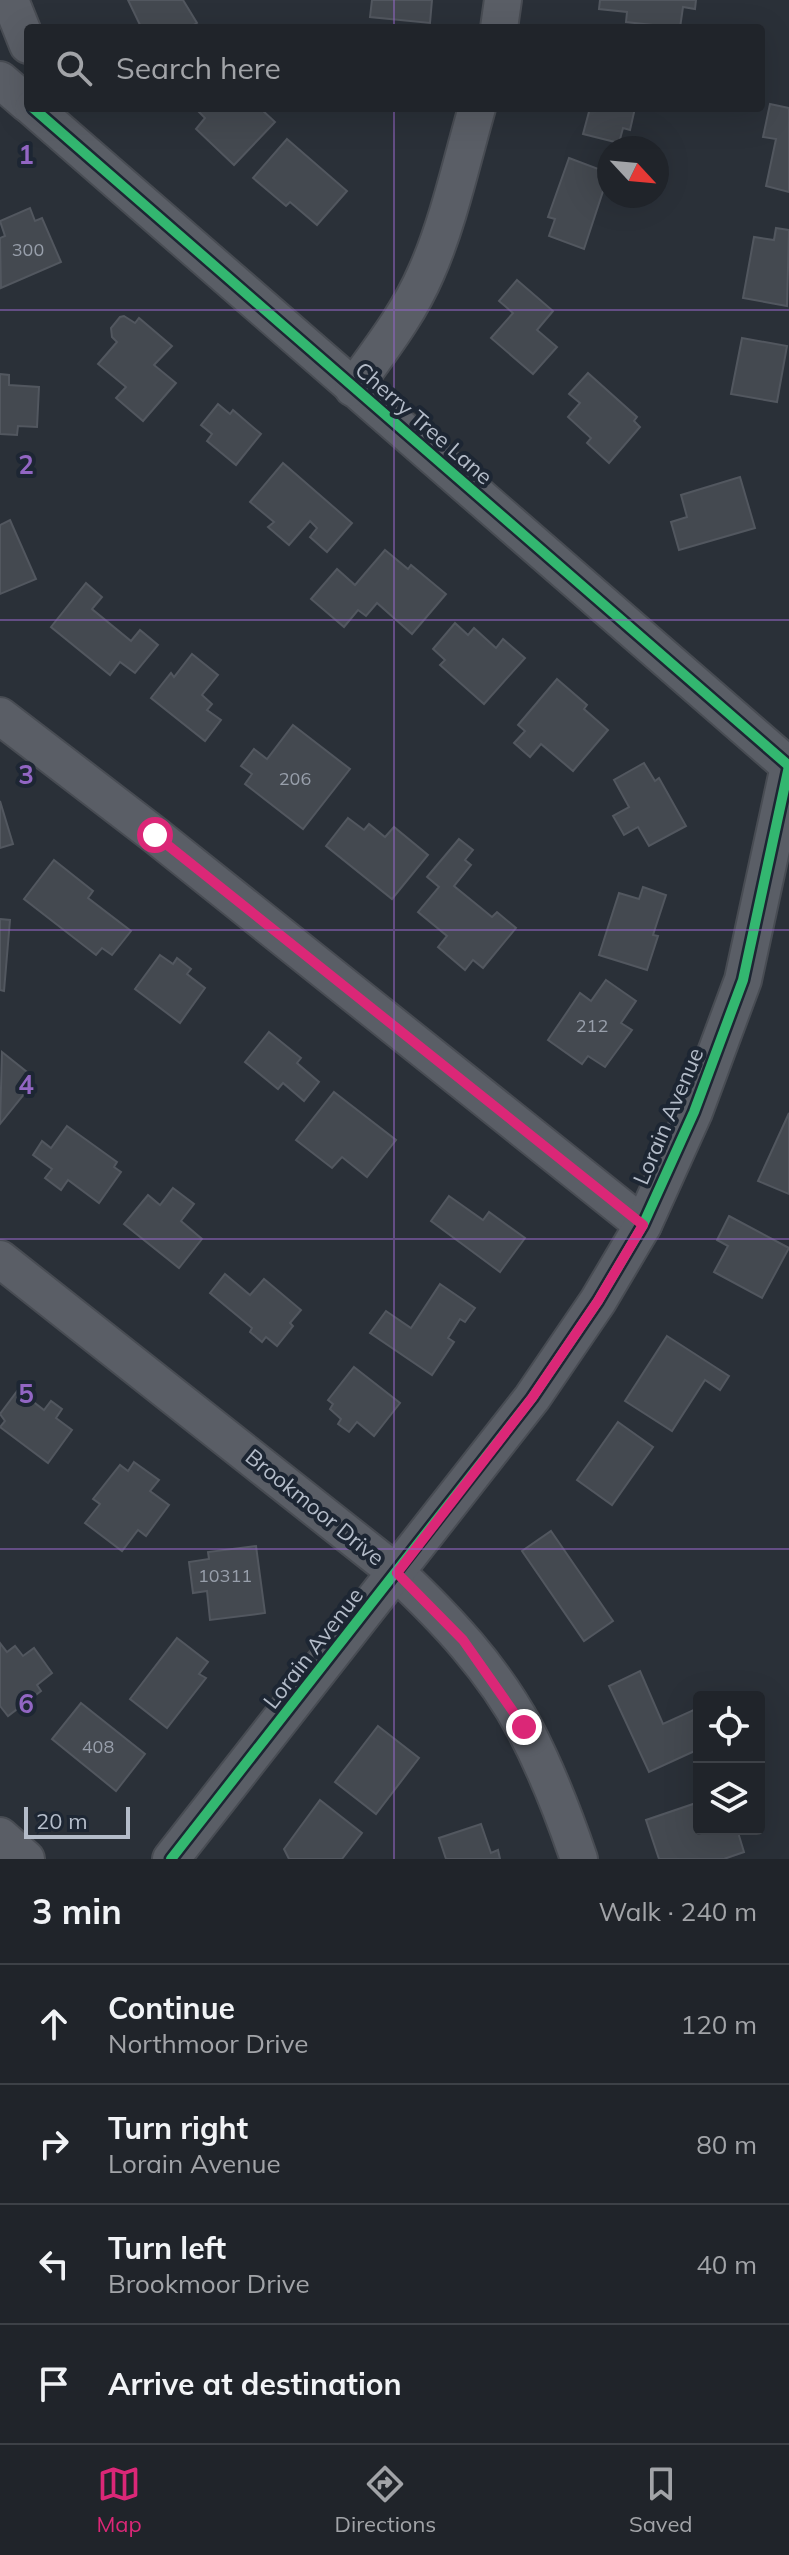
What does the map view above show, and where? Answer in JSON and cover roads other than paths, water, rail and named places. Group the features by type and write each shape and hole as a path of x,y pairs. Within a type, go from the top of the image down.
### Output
{"street":[{"path":"10,0 24,35"},
{"path":"500,24 503,0"},
{"path":"0,80 24,101"},
{"name":"Cherry Tree Lane","path":"38,112 789,766"},
{"name":"Cherry Tree Lane","path":"60,112 72,141"},
{"path":"353,388 395,330 426,273 457,182 476,112"},
{"path":"0,716 155,835 643,1225"},
{"name":"Lorain Avenue","path":"171,1859 532,1398 598,1301 643,1225 694,1112 743,980 789,766"},
{"name":"Brookmoor Drive","path":"0,1259 397,1573 463,1640 524,1727 560,1803 579,1859"},
{"path":"0,1836 26,1859"}]}
